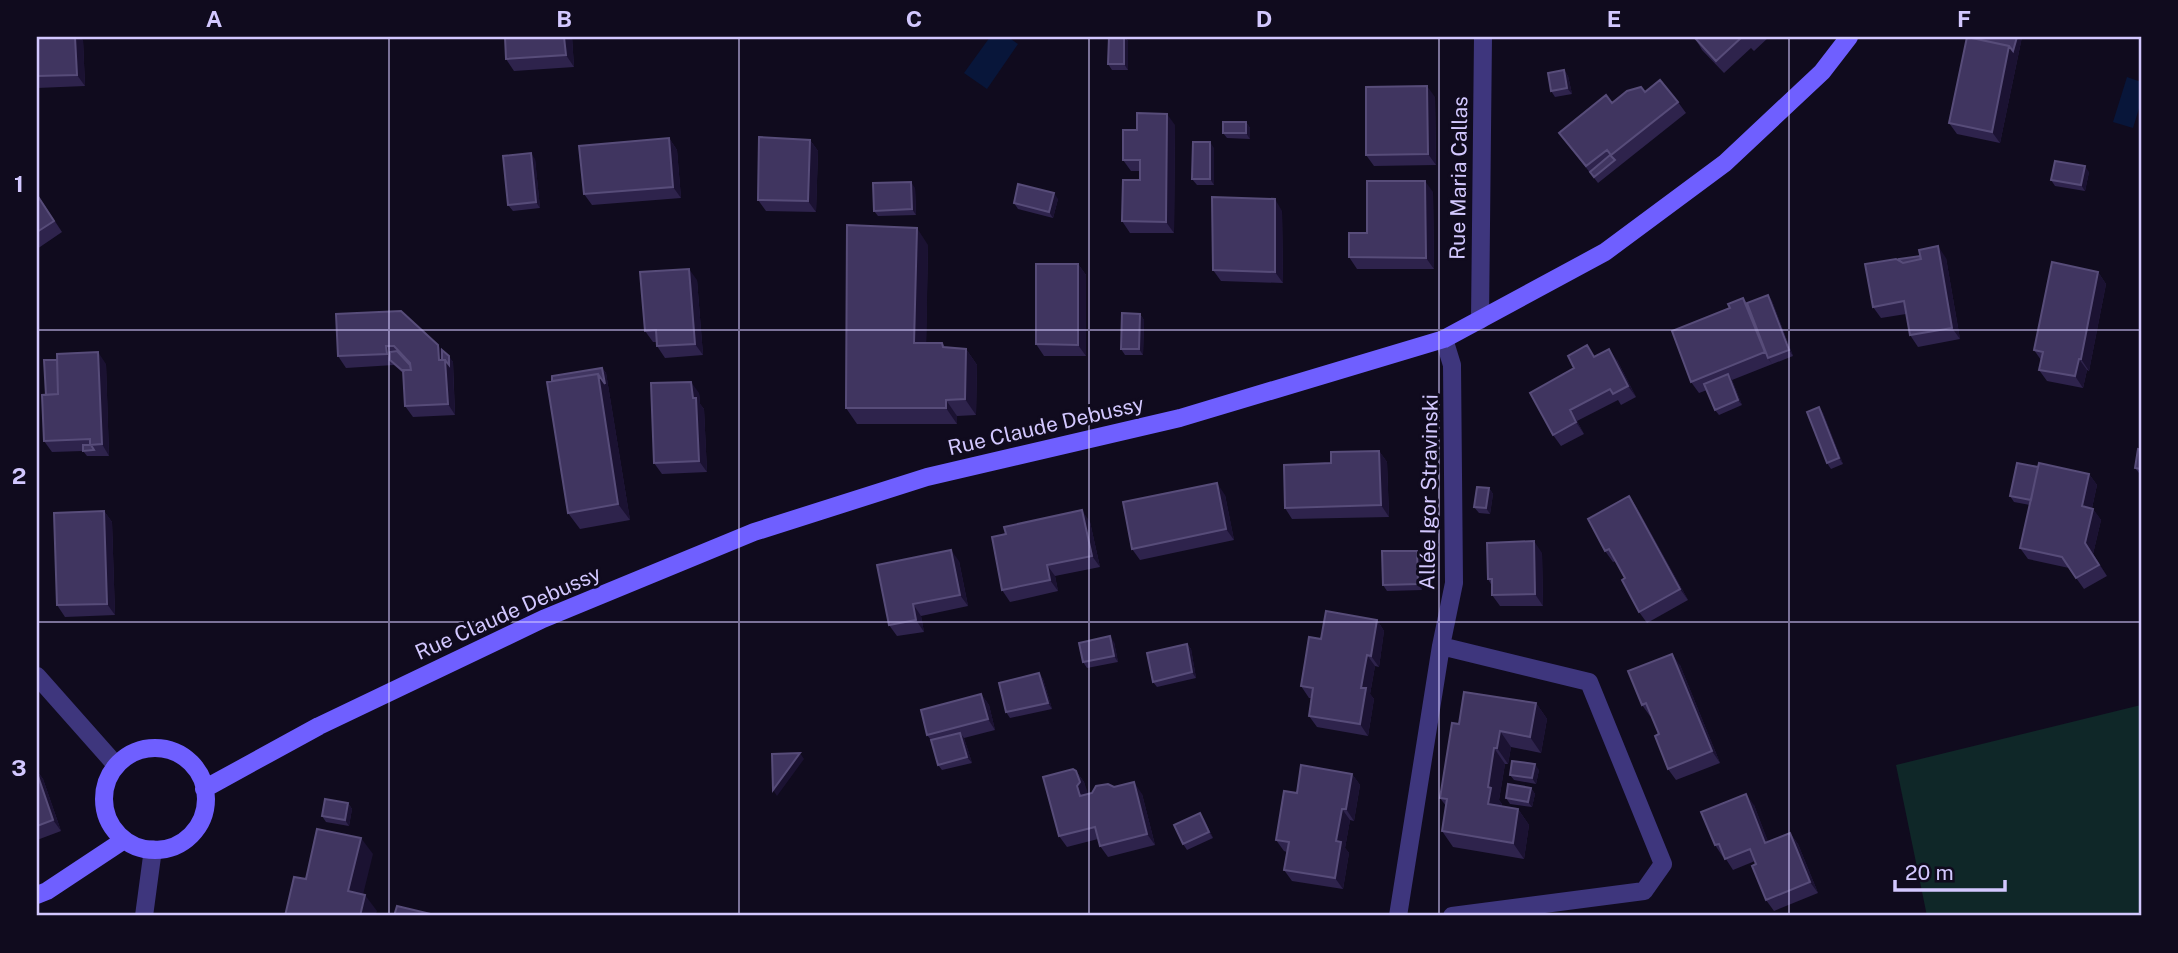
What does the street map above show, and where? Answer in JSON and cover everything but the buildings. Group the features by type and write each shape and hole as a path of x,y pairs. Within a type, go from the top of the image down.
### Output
{"street":[{"name":"Rue Maria Callas","path":"1480,320 1483,37"},
{"name":"Rue Claude Debussy","path":"204,789 319,726 543,619 754,532 927,477 1180,418 1444,339 1605,252 1725,163 1822,72 1849,37"},
{"name":"Allée Igor Stravinski","path":"1398,916 1441,646 1454,583 1452,365 1444,339"},
{"path":"1441,646 1589,682 1663,864 1644,891 1452,916"},
{"path":"37,676 115,764"},
{"path":"154,746 179,752 200,771 204,789 207,801 204,816 190,838 167,849 143,849 124,840 112,828 103,802 115,764 131,752 154,746"},
{"path":"37,895 124,840"},
{"path":"144,916 153,849"}],"green space":[{"path":"2141,705 2141,916 1927,916 1896,765"}],"water":[{"path":"990,37 1008,37 1018,44 987,89 964,73"},
{"path":"2127,77 2141,82 2141,102 2133,128 2113,122"}]}
